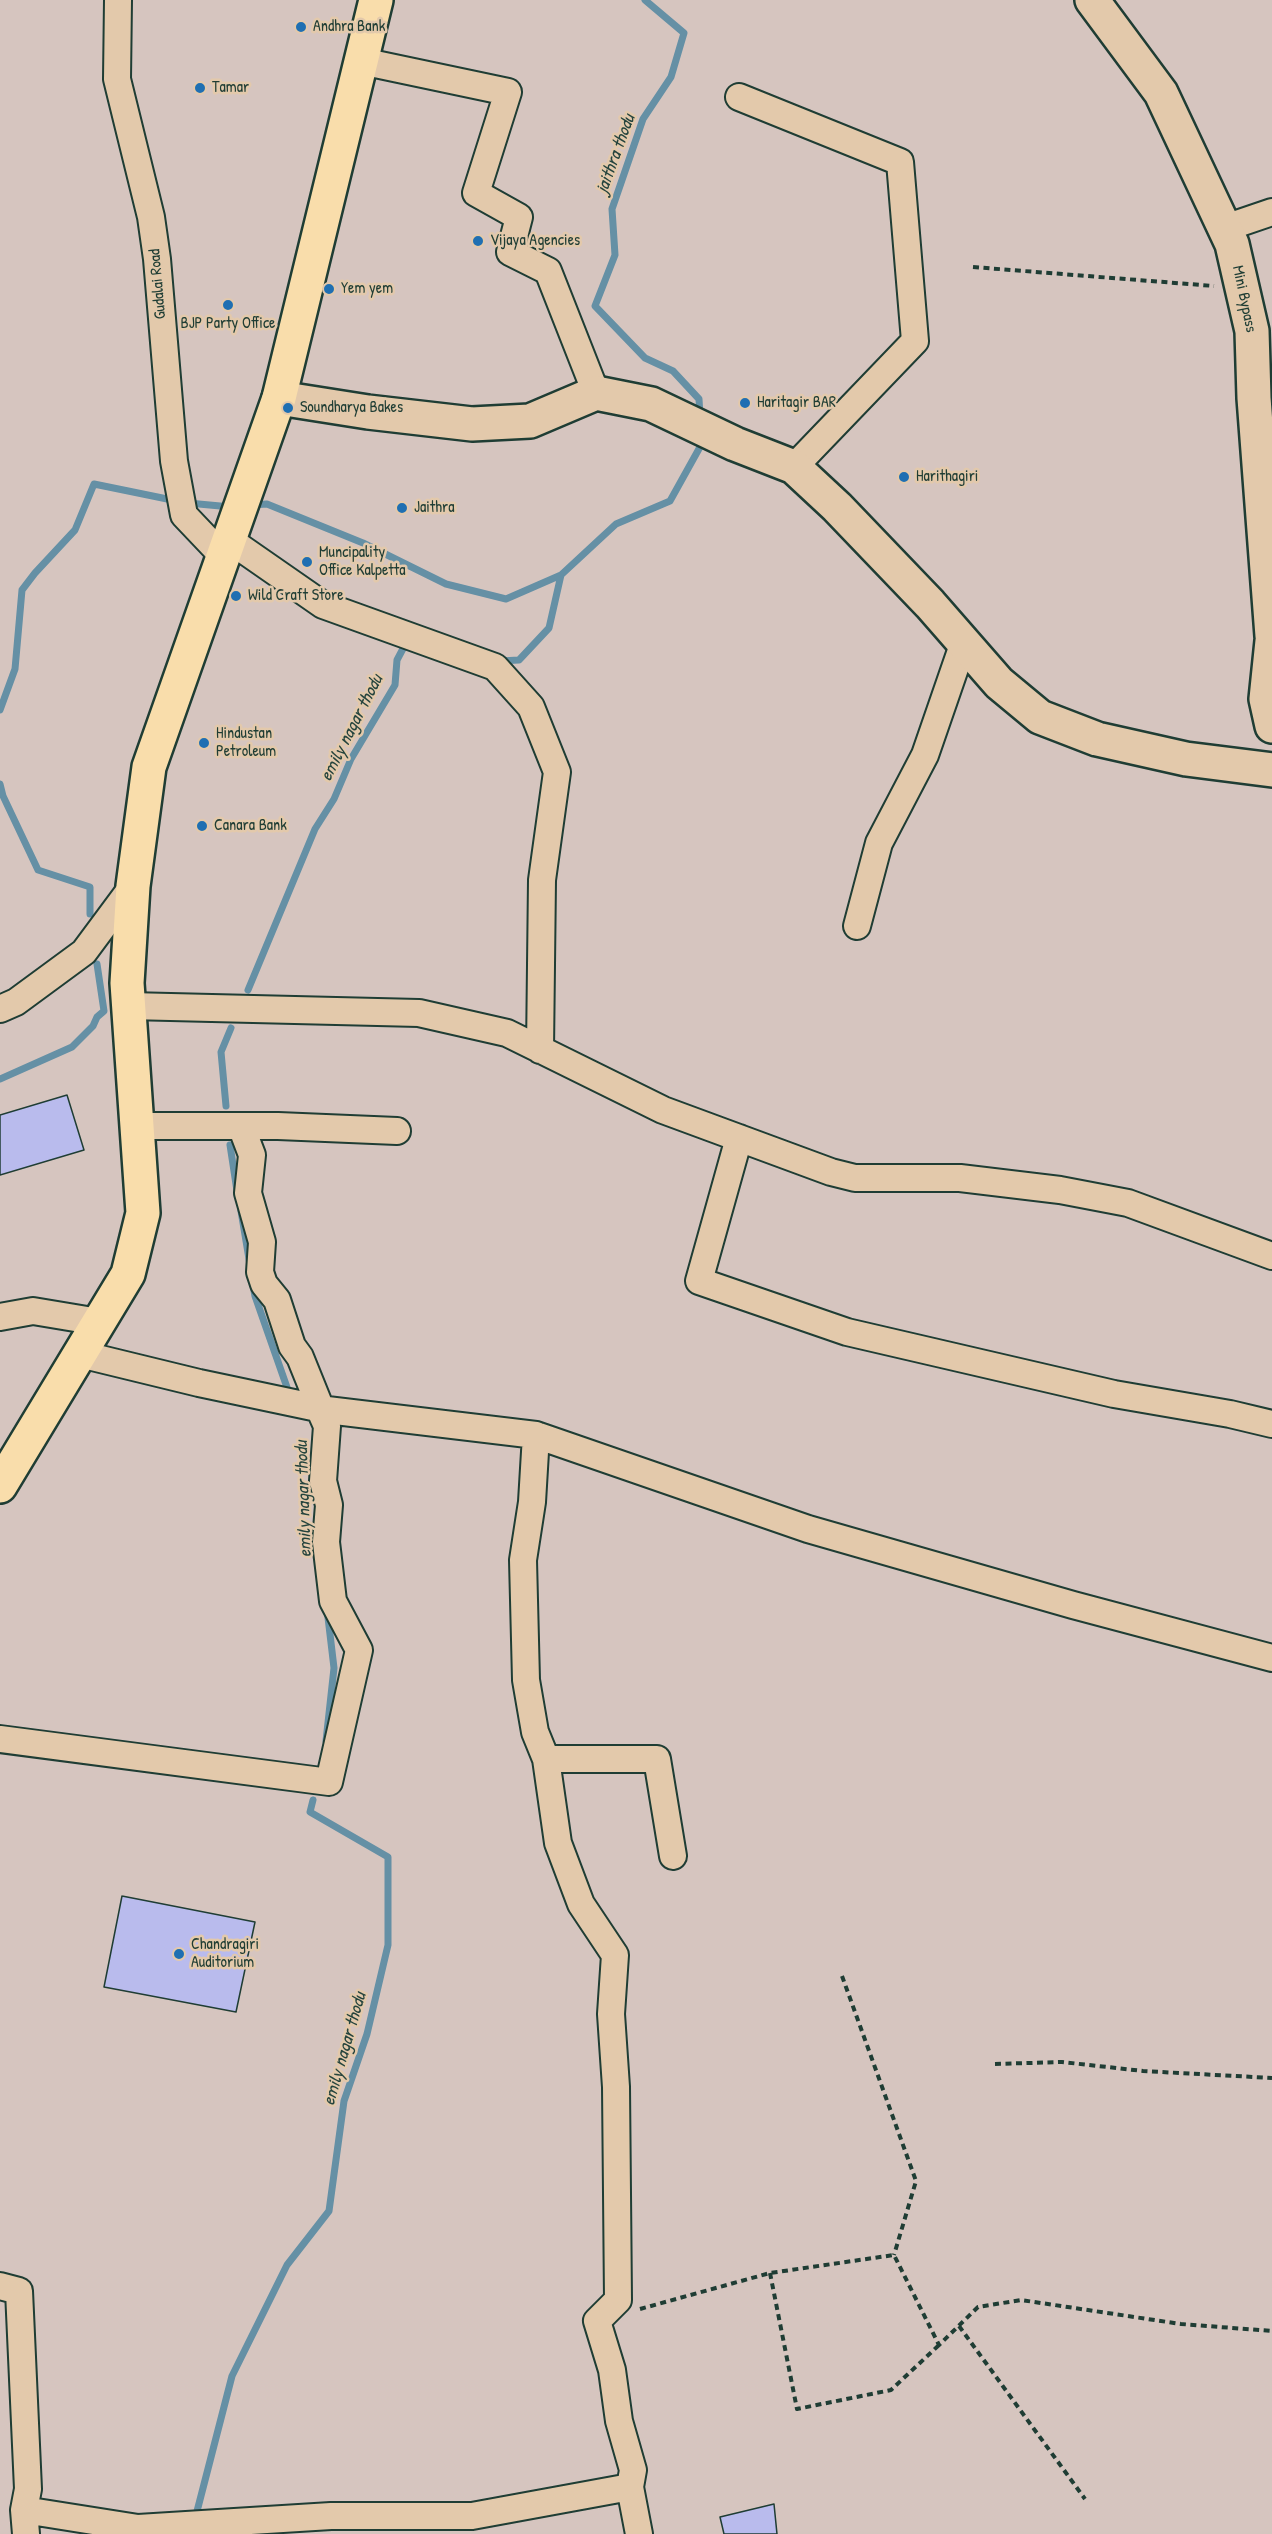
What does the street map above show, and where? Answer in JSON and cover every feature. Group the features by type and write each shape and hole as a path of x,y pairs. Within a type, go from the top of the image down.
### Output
{"main road":[{"path":"0,1486 128,1274 143,1213 128,983 133,886 149,767 279,398 376,0"}],"street":[{"name":"Gudalai Road","path":"118,0 117,80 151,217 157,259 174,460 184,515 233,527 323,605 495,667 531,706 557,772 542,880 540,1050"},
{"name":"Mini Bypass","path":"1092,0 1161,93 1232,244 1252,331 1254,398 1269,547 1272,638 1270,708"},
{"path":"361,61 508,92 476,194 519,217 510,252 548,271 596,393"},
{"path":"739,97 900,162 915,341 794,467"},
{"path":"1225,228 1272,212"},
{"path":"279,398 368,412 472,424 530,422 596,393 651,404 794,467 891,563 999,683 1040,717 1096,739 1186,759 1272,770"},
{"path":"857,926 879,843 925,754 963,642"},
{"path":"0,1009 16,1002 84,952 133,886"},
{"path":"129,1006 419,1013 507,1033 663,1110 831,1172 855,1178 960,1178 1060,1190 1128,1203 1272,1256"},
{"path":"137,1126 241,1126 397,1131"},
{"path":"0,1739 329,1782 359,1650 333,1601 326,1542 329,1505 323,1481 327,1426 319,1400 312,1392 307,1372 292,1346 280,1307 264,1284 260,1272 262,1242 248,1193 252,1155 241,1126"},
{"path":"739,1138 699,1281 847,1332 1114,1394 1230,1414 1272,1424"},
{"path":"0,1317 33,1311 99,1322"},
{"path":"80,1354 320,1409 536,1435 808,1529 1073,1605 1272,1658"},
{"path":"536,1435 532,1502 522,1560 526,1680 535,1732 546,1759 558,1843 581,1904 615,1955 611,2014 616,2087 618,2300 597,2321 612,2370 619,2421 633,2470 630,2487 639,2534"},
{"path":"546,1759 657,1760 673,1856"},
{"path":"0,2286 19,2291 28,2489 25,2522 138,2528 331,2516 472,2516 630,2487"}],"path":[{"path":"973,267 1194,286 1242,286"},
{"path":"842,1976 916,2181 894,2255 939,2345"},
{"path":"995,2064 1062,2062 1143,2072 1272,2078"},
{"path":"637,2310 770,2273 894,2255"},
{"path":"770,2273 797,2409 891,2390 978,2307 1021,2300 1181,2324 1272,2331"},
{"path":"959,2326 1085,2499"}],"building":[{"path":"67,1095 84,1150 0,1175 0,1115"},
{"name":"Chandragiri Auditorium","path":"122,1896 255,1922 236,2012 104,1987"},
{"path":"774,2504 777,2534 724,2534 720,2517"}],"waterway":[{"name":"jaithra thodu","path":"645,0 684,33 671,77 643,119 612,209 615,255 595,306 645,358 673,371 699,399 700,416"},
{"path":"251,505 267,504 363,543 446,584 506,599 561,575 616,524 670,501 700,447 700,439"},
{"path":"0,710 15,669 22,590 75,530 94,484 177,501"},
{"path":"188,503 231,507"},
{"name":"emily nagar thodu","path":"500,661 519,660 549,628 561,575"},
{"name":"emily nagar thodu","path":"248,990 315,829 334,799 351,759 395,685 397,660 406,643 409,644"},
{"path":"0,784 3,796 38,870 90,887 90,914"},
{"path":"0,1079 72,1047 93,1026 97,1017 104,1011 97,964"},
{"name":"emily nagar thodu","path":"226,1106 221,1052 231,1028"},
{"name":"emily nagar thodu","path":"230,1145 237,1191"},
{"name":"emily nagar thodu","path":"241,1211 250,1265"},
{"name":"emily nagar thodu","path":"253,1285 290,1396"},
{"name":"emily nagar thodu","path":"326,1741 334,1668 327,1609"},
{"name":"emily nagar thodu","path":"195,2519 232,2376 287,2265 329,2211 344,2101 367,2034 388,1945 388,1857 310,1812 313,1800"}],"place":[{"name":"Andhra Bank","path":"301,27"},
{"name":"Tamar","path":"200,88"},
{"name":"Vijaya Agencies","path":"478,241"},
{"name":"Yem yem","path":"329,289"},
{"name":"BJP Party Office","path":"228,305"},
{"name":"Haritagir BAR","path":"745,403"},
{"name":"Soundharya Bakes","path":"288,408"},
{"name":"Harithagiri","path":"904,477"},
{"name":"Jaithra","path":"402,508"},
{"name":"Muncipality Office Kalpetta","path":"307,562"},
{"name":"Wild Craft Store","path":"236,596"},
{"name":"Hindustan Petroleum","path":"204,743"},
{"name":"Canara Bank","path":"202,826"},
{"name":"Chandragiri Auditorium","path":"179,1954"}]}
